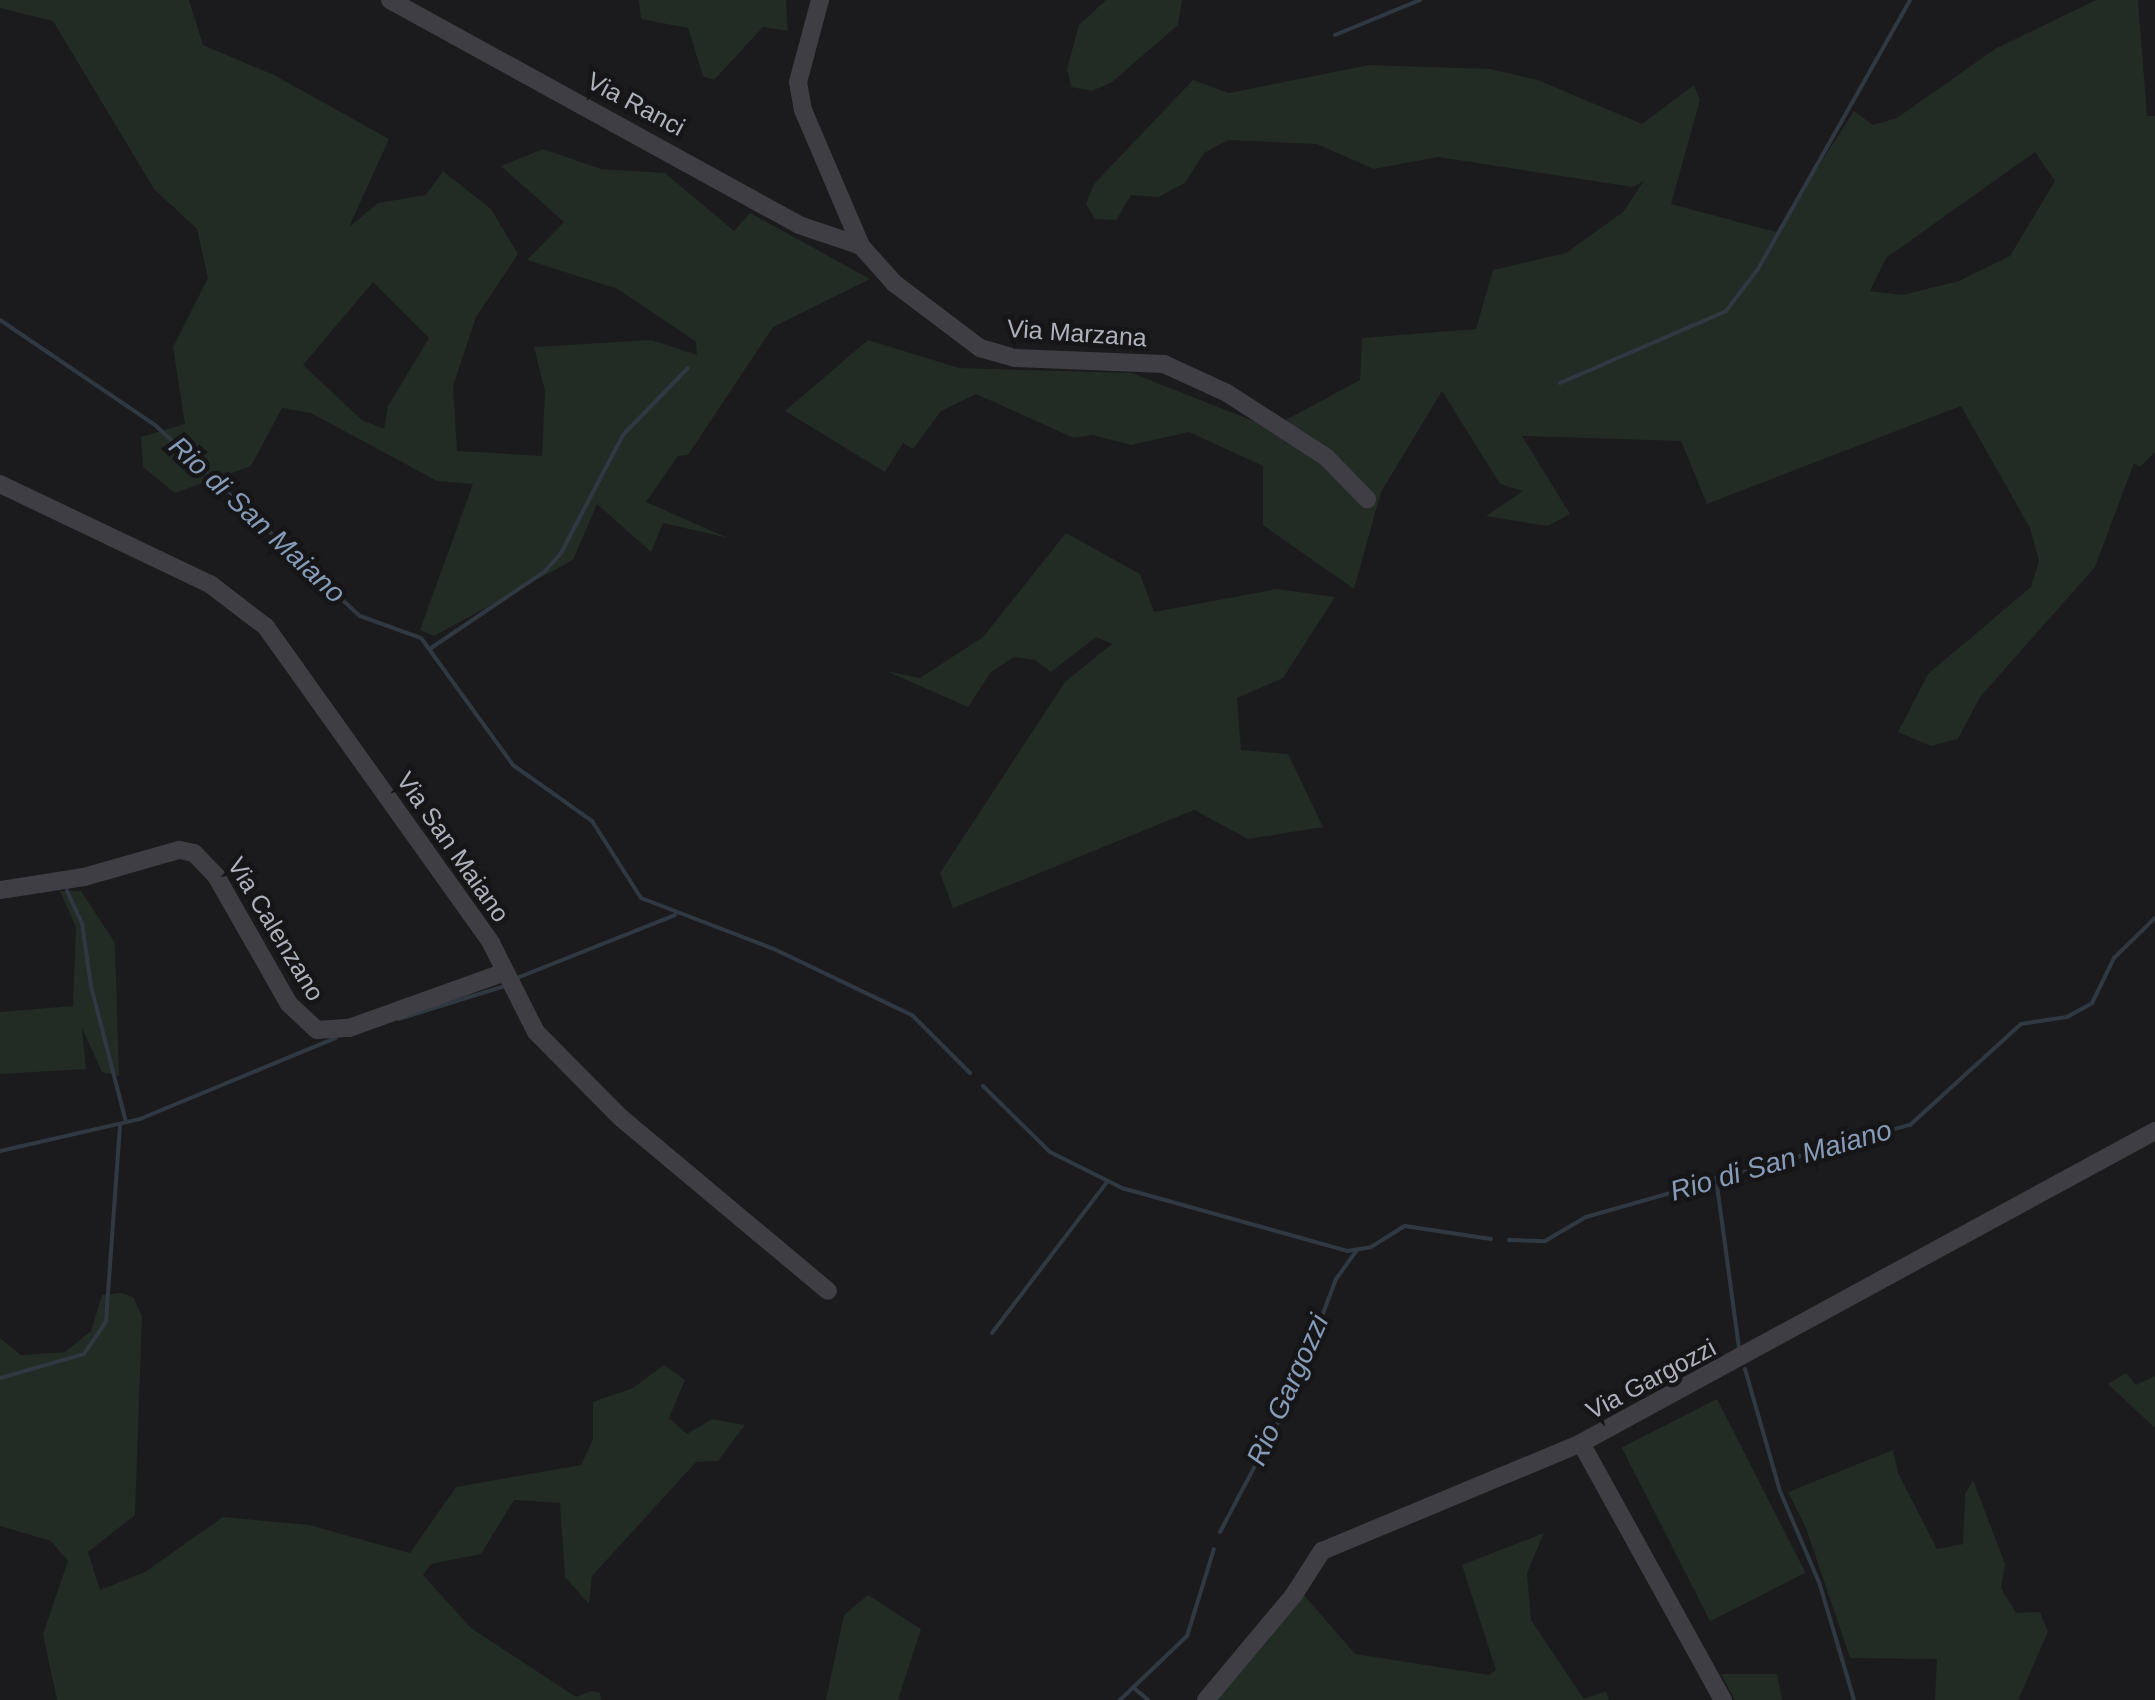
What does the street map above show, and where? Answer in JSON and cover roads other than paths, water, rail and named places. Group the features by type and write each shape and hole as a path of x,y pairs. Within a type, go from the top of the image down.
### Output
{"street":[{"name":"Via Ranci","path":"390,0 799,225 861,246"},
{"name":"Via Marzana","path":"820,0 800,93 809,131 861,246 894,283 980,348 1015,358 1164,364 1227,393 1326,457 1367,499"},
{"name":"Via San Maiano","path":"0,484 210,584 266,626 505,972 536,1032 572,1074 828,1290"},
{"name":"Via Calenzano","path":"0,890 84,878 179,850 194,853 216,876 289,1004 317,1030 349,1028 505,972"},
{"name":"Via Gargozzi","path":"1206,1700 1322,1551 1581,1443 2155,1131"},
{"path":"1581,1443 1723,1700"}],"waterway":[{"path":"1335,35 1420,0"},
{"path":"1560,383 1726,311 1758,269 1910,0"},
{"name":"Rio di San Maiano","path":"0,320 155,425 360,616 421,638 513,765 592,821 641,898 774,949 912,1015 970,1073"},
{"path":"431,648 545,571 561,553 623,435 688,368"},
{"path":"67,891 82,923 91,986 126,1122"},
{"path":"517,978 675,915"},
{"name":"Rio di San Maiano","path":"1509,1240 1545,1241 1586,1217 1910,1125 2021,1024 2067,1017 2092,1003 2114,958 2155,918"},
{"path":"399,1019 502,987"},
{"path":"0,1151 140,1119 336,1038"},
{"name":"Rio di San Maiano","path":"983,1086 1050,1152 1122,1188 1347,1251 1371,1247 1405,1226 1491,1239"},
{"path":"0,1378 84,1354 106,1321 120,1125"},
{"path":"1716,1178 1739,1349"},
{"path":"992,1333 1107,1182"},
{"name":"Rio Gargozzi","path":"1220,1532 1292,1396 1336,1279 1357,1250"},
{"path":"1745,1369 1780,1491 1820,1585 1854,1700"},
{"name":"Rio Gargozzi","path":"1120,1700 1187,1636 1214,1549"},
{"path":"1133,1687 1148,1700"}]}
